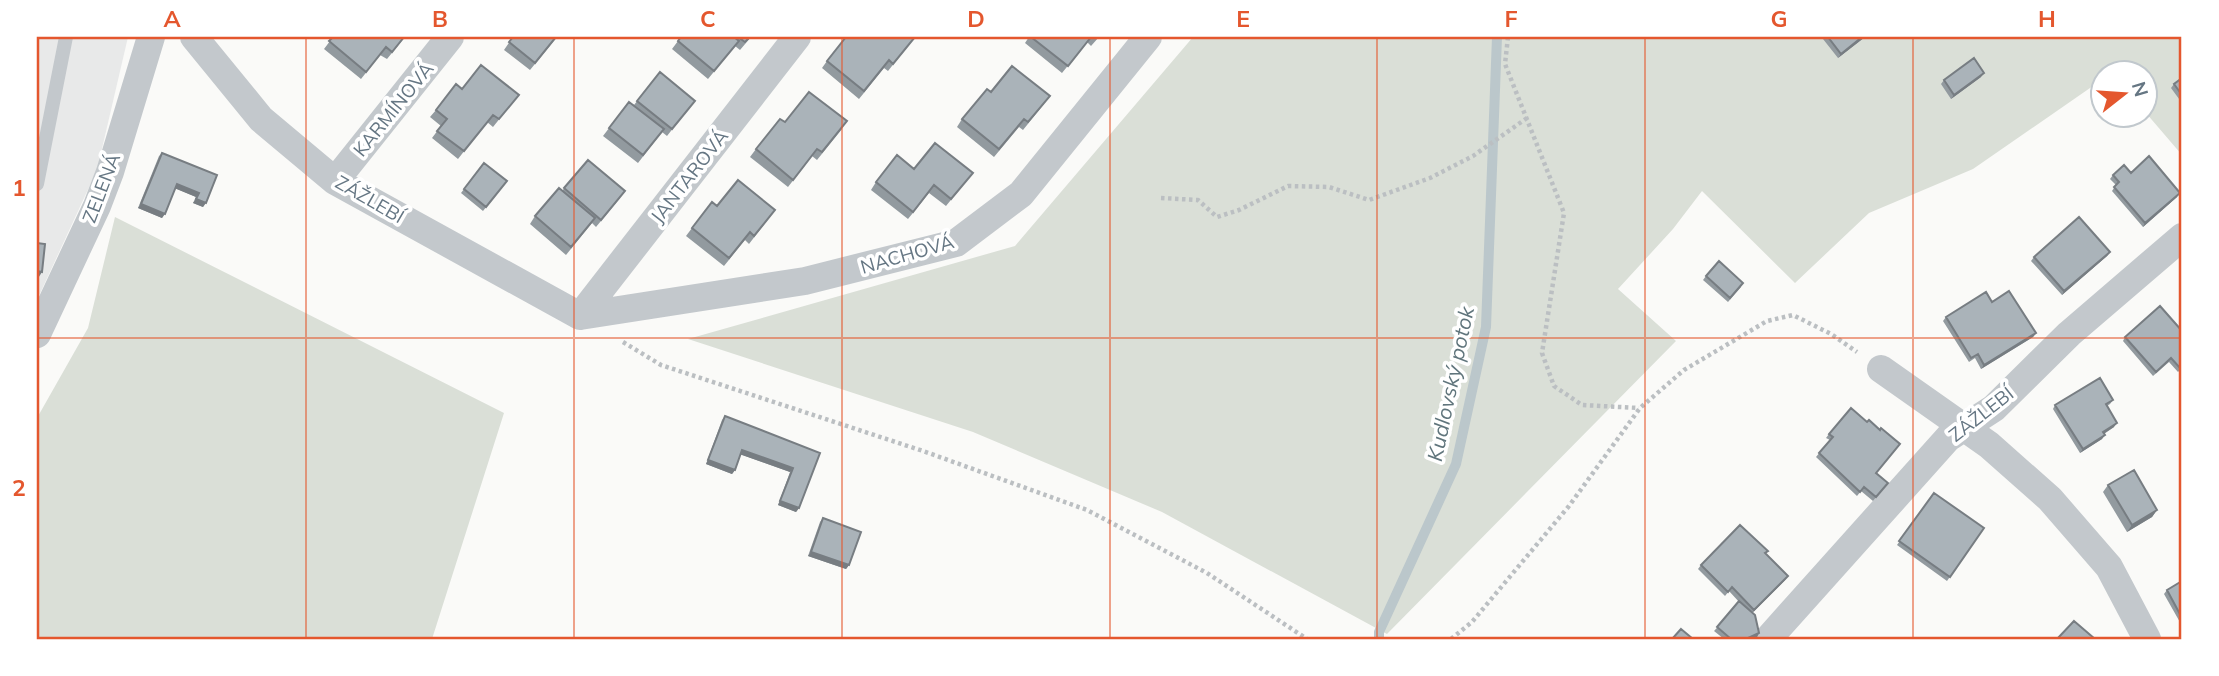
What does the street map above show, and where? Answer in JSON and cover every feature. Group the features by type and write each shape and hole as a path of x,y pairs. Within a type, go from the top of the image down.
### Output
{"street":[{"name":"ZELENÁ","path":"37,334 97,206 151,37"},
{"name":"ZÁŽLEBÍ","path":"194,37 261,118 335,181 580,316"},
{"name":"KARMÍNOVÁ","path":"335,181 450,37"},
{"name":"JANTAROVÁ","path":"580,316 797,37"},
{"name":"NACHOVÁ","path":"580,316 805,281 956,243 1021,194 1147,37"},
{"name":"ZÁŽLEBÍ","path":"1768,639 1948,438 1994,408 2069,334 2182,237"},
{"path":"1881,369 1966,427 2050,499 2109,567 2147,639"}],"lane":[{"path":"37,184 66,37"}],"path":[{"path":"1508,37 1505,64 1564,214 1542,354 1555,386 1583,405 1640,408"},
{"path":"1161,198 1198,200 1217,218 1288,186 1329,187 1369,200 1430,178 1473,156 1528,118"},
{"path":"1451,639 1472,622 1569,506 1640,408 1684,370 1767,321 1793,315 1831,334 1881,369"},
{"path":"580,316 661,365 923,451 1087,510 1207,573 1307,639"}],"shaded area":[{"path":"37,37 128,37 97,170 37,300"},
{"path":"1193,37 2182,37 2182,155 2160,129 2160,60 2090,60 2090,88 1973,169 1869,213 1795,283 1702,191 1673,229 1618,289 1676,341 1387,634 1162,512 973,432 688,339 1015,246"},
{"path":"115,217 504,413 432,639 37,639 37,418 88,328"}],"building":[{"path":"333,37 404,37 392,52 386,47 366,72 329,41"},
{"path":"513,37 556,37 535,63 509,42"},
{"path":"681,37 734,37 739,41 714,71 678,41"},
{"path":"846,37 915,37 893,64 889,60 864,91 827,61"},
{"path":"1031,37 1091,37 1068,66"},
{"path":"1828,37 1862,37 1841,54"},
{"path":"1974,58 1984,73 1954,95 1944,80"},
{"path":"481,65 519,95 499,119 493,115 464,151 437,131 447,119 436,110 456,84 462,89"},
{"path":"1012,66 1050,96 1028,122 1024,119 999,149 962,119 987,89 991,92"},
{"path":"660,72 695,101 672,129 637,101"},
{"path":"2182,78 2182,95 2174,84"},
{"path":"809,92 847,121 822,152 817,149 793,180 756,149 780,119 785,122"},
{"path":"629,102 664,129 643,155 609,128"},
{"path":"935,143 973,173 951,199 934,185 913,212 876,182 897,155 914,169"},
{"path":"162,153 217,175 206,203 196,199 199,193 177,184 165,214 141,204"},
{"path":"2149,156 2180,193 2145,223 2114,187 2119,182 2113,175 2124,165 2131,173"},
{"path":"588,160 625,191 601,220 564,188"},
{"path":"484,163 507,181 486,207 464,189"},
{"path":"738,180 775,210 754,236 750,232 729,258 692,228 712,202 717,206"},
{"path":"559,188 595,218 571,247 535,216"},
{"path":"2079,217 2110,252 2064,291 2034,257"},
{"path":"37,243 45,244 42,272 37,271"},
{"path":"1719,261 1743,283 1730,298 1706,276"},
{"path":"2009,291 2036,333 1984,365 1978,354 1971,358 1946,317 1986,292 1992,302"},
{"path":"2160,306 2182,331 2182,367 2171,358 2156,372 2125,337"},
{"path":"2100,378 2113,400 2106,404 2117,423 2103,432 2105,435 2083,449 2055,405"},
{"path":"1851,408 1900,444 1876,473 1888,483 1876,497 1864,487 1860,492 1819,453 1833,437 1829,434"},
{"path":"725,416 820,453 799,508 780,501 793,468 742,450 735,470 708,460"},
{"path":"2134,470 2157,510 2132,525 2108,485"},
{"path":"1934,493 1984,528 1950,577 1899,541"},
{"path":"823,518 861,532 849,565 811,552"},
{"path":"1740,525 1768,551 1765,553 1788,576 1754,610 1732,587 1728,592 1701,565"},
{"path":"2182,581 2182,618 2167,590"},
{"path":"1739,601 1755,615 1759,633 1746,639 1731,639 1717,627"},
{"path":"2074,621 2095,639 2057,639"},
{"path":"1681,629 1693,639 1672,639"}],"waterway":[{"name":"Kudlovský potok","path":"1379,639 1379,632 1456,464 1486,327 1497,37"}]}
